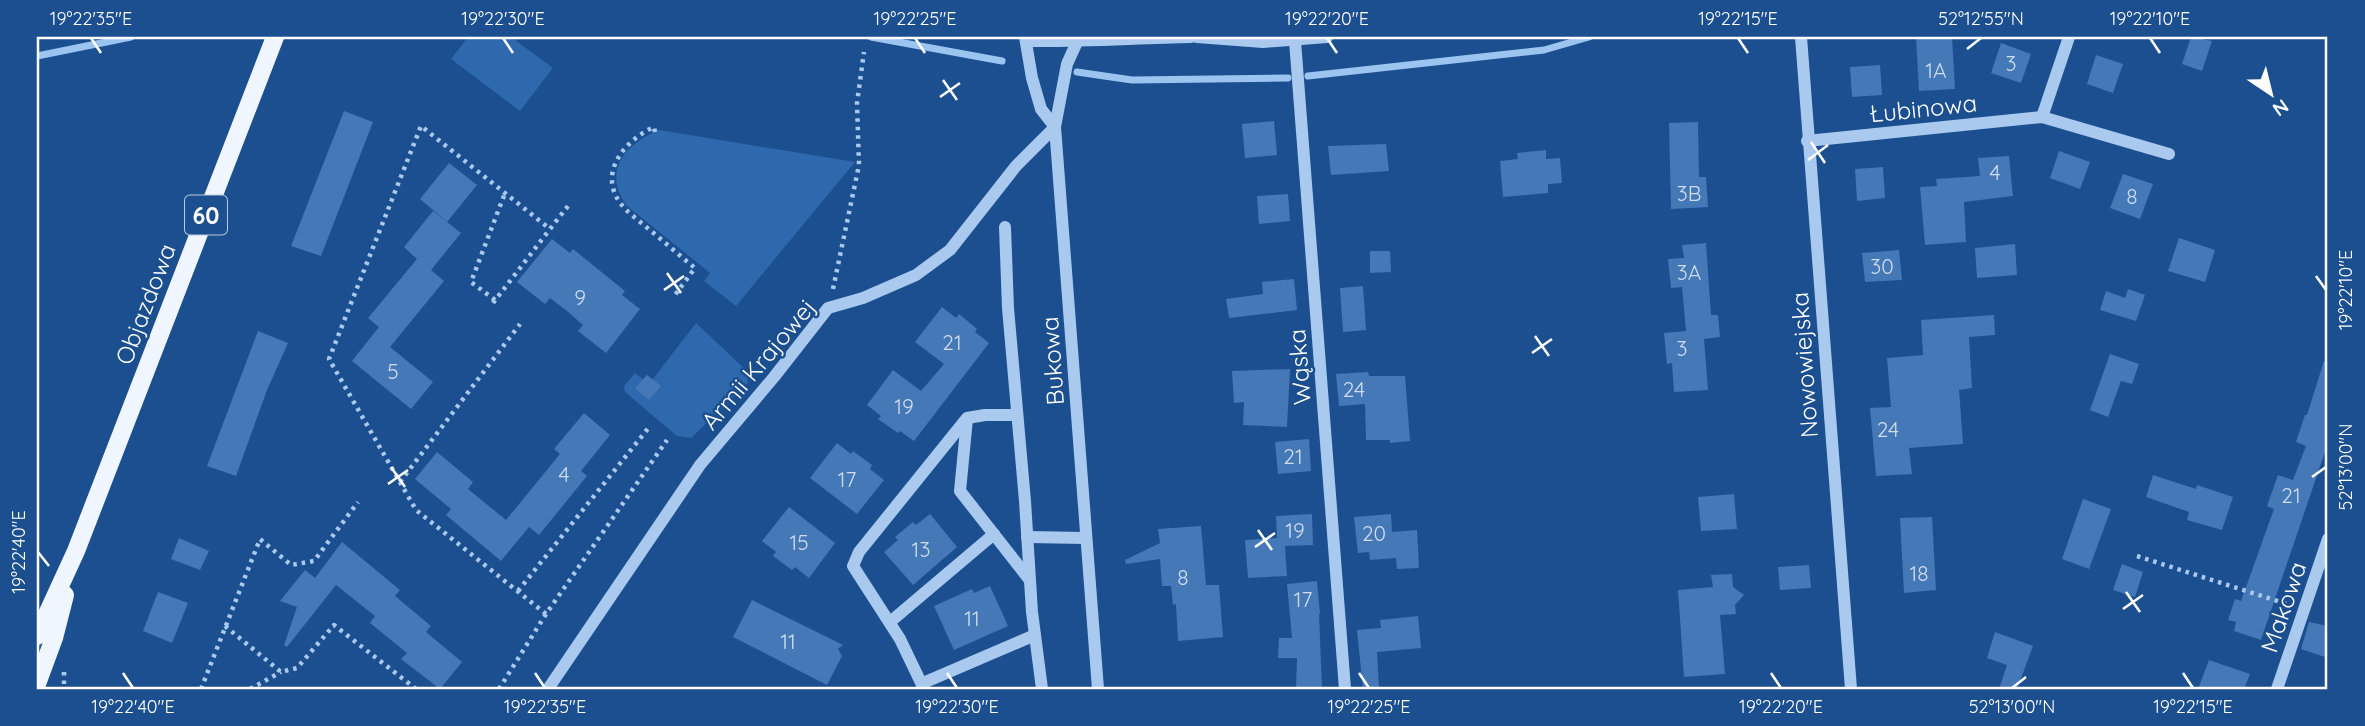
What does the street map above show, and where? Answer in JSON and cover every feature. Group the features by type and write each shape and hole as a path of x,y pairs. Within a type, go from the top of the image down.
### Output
{"main road":[{"name":"Objazdowa","path":"37,636 76,551 275,37"},
{"name":"Objazdowa","path":"37,684 54,638 76,551"}],"street":[{"path":"1025,39 1077,42 1095,39 1191,37"},
{"path":"1196,37 1263,42 1327,37"},
{"name":"Nowowiejska","path":"1801,37 1850,689"},
{"path":"2042,117 2069,37"},
{"name":"Bukowa","path":"1025,39 1041,109 1055,127 1098,689"},
{"name":"Wąska","path":"1295,41 1345,689"},
{"path":"1055,127 1067,64 1077,42"},
{"name":"Łubinowa","path":"1808,141 2042,117 2169,154"},
{"name":"Armii Krajowej","path":"548,689 700,466 775,377 828,308 863,298 916,275 950,250 1016,166 1055,127"},
{"path":"1005,227 1007,307 1042,689"},
{"path":"1016,415 967,418 859,552 853,566 890,622 923,686 1035,635"},
{"path":"967,418 960,491 1030,579"},
{"path":"890,622 993,534"},
{"path":"1027,537 1086,538"},
{"name":"Makowa","path":"2277,689 2328,538"}],"path":[{"path":"828,308 848,226 859,165 857,103 864,52"},
{"path":"546,614 416,510 329,359 421,125 550,229"},
{"path":"655,132 654,127 633,137 616,159 613,186 622,206 697,266 675,295"},
{"path":"505,193 471,282 494,301 568,206"},
{"path":"400,482 520,324"},
{"path":"518,591 650,426"},
{"path":"499,689 546,614 667,440"},
{"path":"201,689 260,539 290,565 314,561 359,502"},
{"path":"2137,556 2304,609"},
{"path":"250,689 281,672 297,668 334,625 416,689"},
{"path":"225,626 281,672"}],"shaded area":[{"path":"468,37 511,37 553,68 520,111 451,59"},
{"path":"659,130 855,162 736,306 704,281 710,273 626,205 619,192 616,180 621,160 637,143"},
{"path":"696,323 747,371 748,383 691,438 677,436 625,392 624,386 635,373 649,384"}],"building":[{"path":"1916,37 1952,37 1955,89 1919,91"},
{"path":"2191,37 2212,41 2202,71 2182,64"},
{"path":"2001,43 2031,54 2021,83 1991,73"},
{"path":"2096,55 2123,64 2113,93 2087,84"},
{"path":"1880,65 1882,95 1852,97 1850,67"},
{"path":"344,111 373,122 321,256 291,246"},
{"path":"1274,121 1277,155 1245,158 1242,124"},
{"path":"1698,122 1699,177 1706,177 1708,207 1671,209 1669,123"},
{"path":"1386,144 1389,171 1331,175 1328,146"},
{"path":"1546,150 1546,159 1560,158 1562,183 1548,184 1548,193 1503,197 1500,161 1518,159 1517,153"},
{"path":"2059,151 2090,162 2080,189 2050,178"},
{"path":"2009,156 2013,196 1964,202 1966,242 1925,245 1920,187 1937,186 1936,179 1980,176 1978,158"},
{"path":"449,163 477,185 447,222 420,199"},
{"path":"1883,167 1885,198 1857,201 1855,169"},
{"path":"2123,174 2153,184 2140,219 2110,208"},
{"path":"1288,194 1290,221 1259,224 1257,196"},
{"path":"433,211 461,233 431,270 444,281 390,347 433,382 411,409 352,361 379,327 368,318 417,259 404,247"},
{"path":"2179,238 2215,250 2205,282 2168,271"},
{"path":"552,239 570,253 573,249 625,291 622,295 640,309 606,353 578,331 583,325 567,311 550,298 545,304 517,282"},
{"path":"1706,243 1711,315 1718,315 1720,337 1704,339 1708,390 1674,392 1672,363 1667,364 1664,333 1686,331 1682,287 1671,288 1668,259 1684,258 1682,245"},
{"path":"2015,244 2017,275 1977,278 1975,248"},
{"path":"1899,250 1902,280 1865,282 1862,253"},
{"path":"1370,251 1390,251 1391,272 1370,273"},
{"path":"1294,279 1297,310 1229,318 1226,299 1263,294 1262,282"},
{"path":"1363,286 1366,330 1343,332 1340,288"},
{"path":"2128,289 2145,295 2136,321 2100,310 2106,291 2125,298"},
{"path":"942,307 956,318 959,314 989,343 914,441 878,419 881,416 867,405 893,370 921,391 944,364 915,342"},
{"path":"1994,315 1995,335 1969,337 1972,388 1959,390 1963,444 1909,448 1912,474 1876,476 1870,408 1891,407 1887,358 1923,355 1921,320"},
{"path":"258,331 288,343 267,390 236,476 207,466"},
{"path":"2110,354 2139,364 2132,384 2121,381 2108,417 2090,410"},
{"path":"2324,361 2328,362 2328,443 2261,640 2234,631 2236,622 2228,620 2235,599 2241,601 2274,509 2267,506 2278,475 2293,480 2306,446 2296,442"},
{"path":"1290,369 1287,427 1243,425 1244,402 1234,403 1232,371"},
{"path":"1368,372 1369,376 1405,376 1410,441 1390,443 1390,440 1366,440 1365,404 1339,406 1336,374"},
{"path":"647,375 661,386 649,400 635,388"},
{"path":"584,413 610,435 581,471 587,476 539,535 529,527 501,561 446,515 451,509 415,479 437,452 473,482 468,489 506,520 560,454 554,449"},
{"path":"1309,439 1311,471 1278,474 1275,442"},
{"path":"837,443 872,465 870,469 884,480 857,514 810,478"},
{"path":"2153,475 2233,497 2222,530 2187,520 2189,512 2146,497"},
{"path":"1734,494 1737,529 1701,531 1698,497"},
{"path":"2083,499 2111,509 2089,569 2062,559"},
{"path":"789,507 835,543 809,578 773,556 776,552 762,541"},
{"path":"930,514 957,547 913,585 884,552 898,540 895,537 913,522 916,525"},
{"path":"1312,514 1313,545 1285,546 1287,576 1248,578 1245,540 1277,538 1276,516"},
{"path":"1391,514 1392,532 1417,530 1419,568 1397,569 1396,558 1370,560 1369,552 1358,553 1354,517"},
{"path":"1932,517 1936,590 1904,593 1900,518"},
{"path":"1201,526 1206,585 1219,585 1223,637 1178,641 1176,604 1173,605 1171,586 1162,586 1160,559 1126,564 1125,560 1160,543 1158,529"},
{"path":"179,538 209,551 200,570 171,559"},
{"path":"342,542 400,590 395,596 431,626 426,632 462,662 440,689 401,659 407,653 370,623 375,616 336,585 287,647 284,645 297,607 280,601 305,570 315,578"},
{"path":"2122,564 2143,572 2135,597 2113,590"},
{"path":"1809,565 1811,588 1780,590 1778,567"},
{"path":"1732,574 1733,587 1744,595 1735,605 1736,614 1720,615 1725,674 1684,677 1678,590 1713,587 1711,575"},
{"path":"1317,581 1322,689 1296,689 1297,658 1278,658 1279,638 1292,638 1287,584"},
{"path":"990,586 1008,626 954,650 934,606 972,589 974,593"},
{"path":"158,592 188,603 172,643 143,631"},
{"path":"752,600 843,645 838,649 842,656 827,685 733,637"},
{"path":"1418,616 1421,648 1377,652 1379,688 1363,689 1357,630 1381,628 1380,620"},
{"path":"2309,622 2328,626 2328,658 2301,649"},
{"path":"1995,632 2033,646 2017,689 1999,689 2007,665 1987,658"},
{"path":"2209,660 2250,674 2244,689 2198,689"}],"waterway":[{"path":"37,56 131,37"},
{"path":"871,37 1002,61"},
{"path":"1308,76 1544,50 1589,37"},
{"path":"1077,72 1132,80 1288,78"}]}
